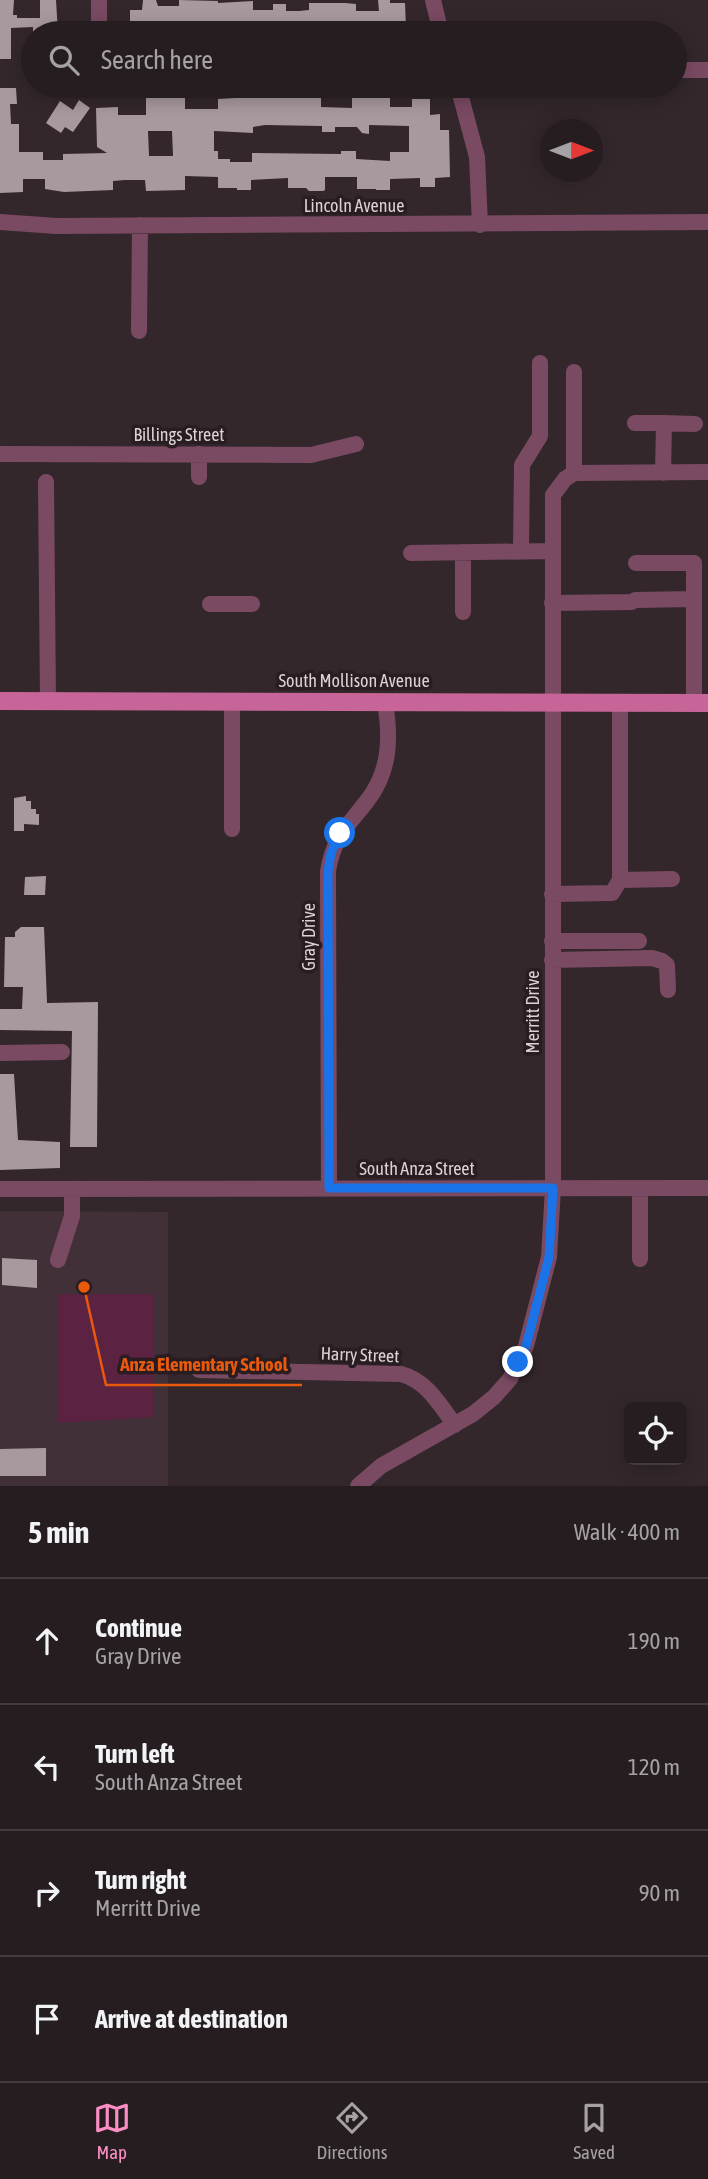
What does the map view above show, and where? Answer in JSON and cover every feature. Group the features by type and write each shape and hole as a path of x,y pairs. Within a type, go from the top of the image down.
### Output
{"main road":[{"name":"South Mollison Avenue","path":"0,701 701,703"}],"street":[{"path":"99,0 99,21"},
{"path":"433,0 438,21"},
{"path":"687,70 708,70"},
{"path":"461,98 477,157 480,225"},
{"name":"Lincoln Avenue","path":"0,222 56,226 708,222"},
{"path":"139,331 140,225"},
{"path":"521,551 522,465 540,436 540,363"},
{"path":"574,372 580,473 708,472"},
{"path":"635,423 695,424"},
{"path":"663,473 664,423"},
{"name":"Billings Street","path":"0,454 311,455 356,444"},
{"path":"199,454 199,477"},
{"name":"Merritt Drive","path":"358,1486 381,1466 455,1425 494,1397 510,1378 526,1346 551,1246 553,495 565,479 580,473"},
{"path":"47,482 48,702"},
{"path":"411,553 552,551"},
{"path":"463,552 463,611"},
{"path":"636,563 694,562 701,703"},
{"path":"552,603 694,599"},
{"path":"210,604 252,604"},
{"path":"232,702 232,829"},
{"name":"Gray Drive","path":"329,1188 328,871 331,853 340,833 368,800 385,768 389,733 386,703"},
{"path":"552,894 612,893 620,880 620,703"},
{"path":"620,880 672,879"},
{"path":"552,941 639,941"},
{"path":"552,960 652,958 667,965 668,990"},
{"path":"0,1053 62,1052"},
{"path":"640,1188 640,1259"},
{"name":"South Anza Street","path":"0,1189 708,1188"},
{"path":"58,1260 72,1216 72,1189"},
{"name":"Harry Street","path":"199,1370 401,1374 415,1377 427,1387 455,1425"}],"shaded area":[{"path":"0,1211 168,1212 168,1486 0,1486"},
{"path":"57,1294 153,1294 153,1417 57,1423"}],"building":[{"path":"0,0 14,0 13,15 17,15 17,18 40,18 40,0 56,0 57,21 21,21 21,28 11,28 11,59 0,59"},
{"path":"143,0 156,0 158,6 179,6 179,0 218,3 253,1 253,10 273,10 273,4 286,4 286,11 309,10 309,3 345,3 356,4 356,11 379,11 378,0 390,0 390,3 405,3 406,21 130,21 130,10 142,10"},
{"path":"0,88 16,88 17,104 10,104 11,124 19,124 19,152 43,152 43,160 63,160 63,154 107,153 97,147 96,108 118,107 118,115 146,115 146,98 185,98 185,109 218,109 218,99 235,98 321,98 321,107 352,108 352,98 390,98 390,107 412,107 412,99 430,99 430,115 440,114 440,130 449,130 450,177 435,178 435,187 420,187 420,178 390,179 390,190 357,189 357,177 325,177 323,191 288,188 288,178 251,180 251,190 237,190 218,188 218,177 185,176 185,190 146,191 145,180 125,180 113,181 113,190 64,192 45,189 45,179 23,179 23,192 0,193","holes":["265,125 322,126 322,132 335,132 335,127 357,127 362,133 369,134 369,125 409,126 409,152 390,152 390,161 356,159 356,151 341,151 341,154 252,153 252,162 230,162 230,159 218,159 218,151 214,151 214,131 253,133 253,127","148,131 172,131 173,156 149,156"]},
{"path":"79,100 90,108 73,132 65,127 61,133 46,123 60,101 73,110"},
{"path":"26,796 26,801 31,801 31,809 36,809 36,814 39,814 39,825 24,824 24,831 14,831 14,798"},
{"path":"46,876 45,895 24,895 25,877"},
{"path":"21,927 44,927 47,1003 98,1002 97,1147 70,1147 72,1031 0,1030 0,1009 22,1009 23,987 4,987 5,937 15,937 15,932"},
{"path":"0,1074 14,1074 18,1140 60,1142 60,1168 0,1170"},
{"path":"2,1258 37,1260 37,1288 2,1285"},
{"path":"46,1448 46,1476 0,1476 0,1449"}],"place":[{"name":"Anza Elementary School","path":"84,1287"}],"route":[{"path":"340,833 331,853 328,871 329,1188 553,1188 549,1257 526,1346 518,1362"}]}
